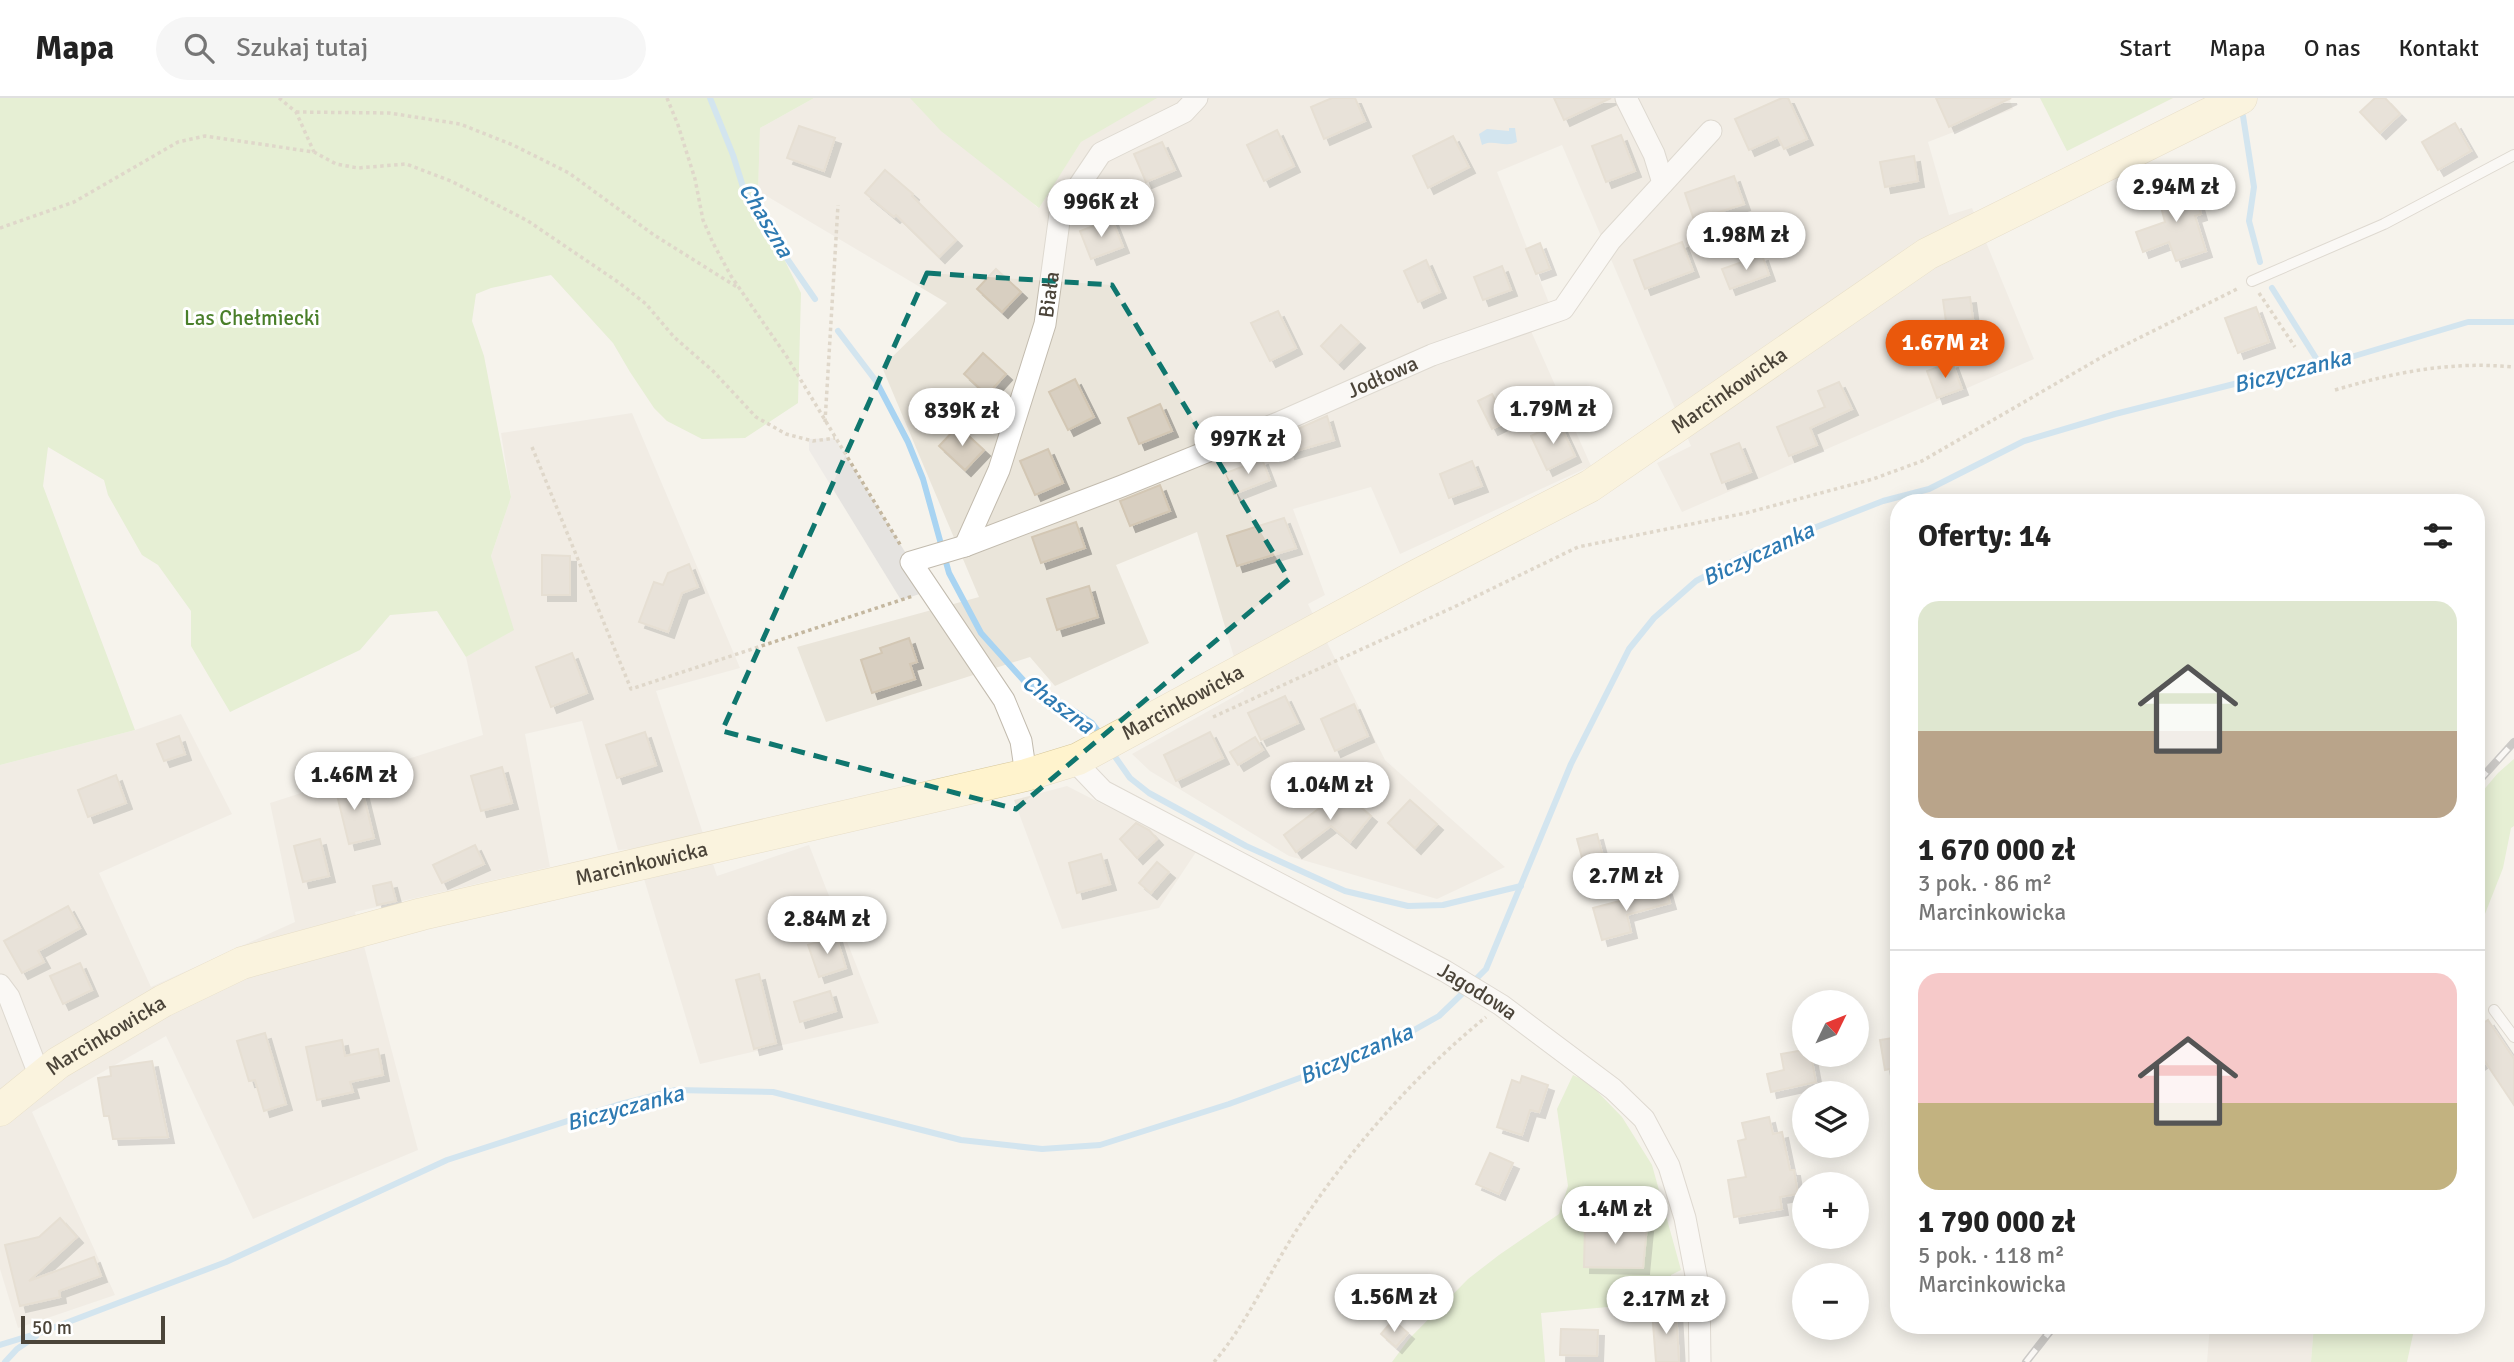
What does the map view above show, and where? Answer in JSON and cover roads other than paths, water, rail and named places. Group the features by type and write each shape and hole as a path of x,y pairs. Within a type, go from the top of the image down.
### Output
{"street":[{"name":"Biała","path":"949,551 999,470 1045,324 1060,214 1101,153 1184,112 1197,98"},
{"path":"1626,98 1654,154 1663,183"},
{"name":"Marcinkowicka","path":"0,1110 58,1063 163,1001 242,963 422,914 1026,775 1097,749 1413,577 1590,486 1927,254 2241,98"},
{"name":"Jodłowa","path":"1026,775 1021,741 1004,700 911,562 949,551 1278,423 1432,355 1563,309 1610,241 1711,131"},
{"name":"Jagodowa","path":"1097,749 1082,769 1103,791 1445,971 1499,1003 1613,1089 1644,1119 1669,1166 1685,1219 1699,1291 1700,1362"},
{"path":"0,985 9,997 40,1077"}],"lane":[{"path":"2252,281 2384,224 2514,155"},
{"path":"2494,1010 2514,1037"}],"water":[{"path":"1509,128 1515,128 1517,142 1482,145 1479,134 1487,129 1509,131"}],"waterway":[{"name":"Chaszna","path":"710,98 744,190 759,218 815,299"},
{"path":"2243,116 2254,187 2249,221 2260,262"},
{"path":"2272,288 2321,366"},
{"name":"Biczyczanka","path":"1910,494 1929,489 2024,441 2115,414 2258,378 2321,366 2468,322 2514,322"},
{"name":"Chaszna","path":"838,331 876,381 908,442 923,479 949,573 981,633 1025,682 1092,723 1102,736"},
{"name":"Biczyczanka","path":"1473,982 1486,969 1571,764 1629,649 1654,618 1696,581 1747,554 1890,499"},
{"name":"Chaszna","path":"1111,751 1130,778 1149,793 1246,846 1345,891 1408,906 1443,905 1521,886"},
{"name":"Biczyczanka","path":"0,1345 42,1332 226,1262 447,1160 617,1105 676,1090 773,1092 961,1140 1042,1149 1100,1145 1229,1104 1384,1047 1439,1016 1466,990"},
{"path":"5,1362 17,1349 36,1336"}],"railway":[{"path":"2485,774 2514,742"},
{"path":"2026,1362 2048,1334"}],"park label":[{"name":"Las Chełmiecki","path":"252,318"}]}
